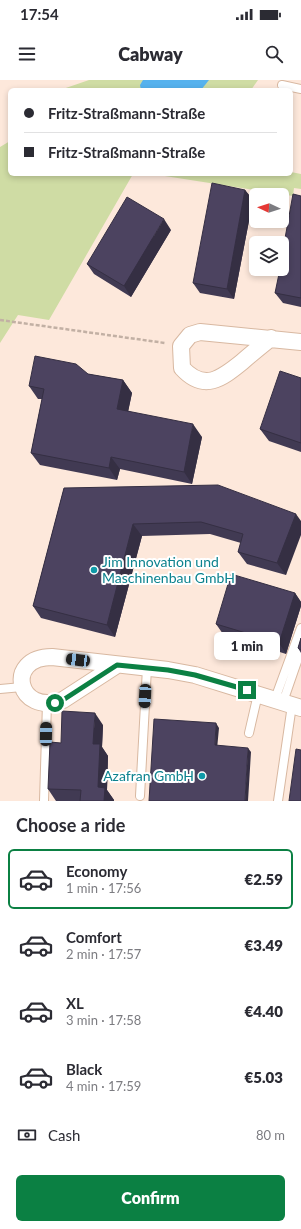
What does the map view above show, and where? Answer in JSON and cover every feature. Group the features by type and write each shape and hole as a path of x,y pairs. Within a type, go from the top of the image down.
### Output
{"street":[{"path":"271,338 224,377 214,381 203,381 187,373 182,368 180,361 181,346 190,335 200,332 271,338 301,342"},
{"path":"117,665 63,700 47,703 31,700 22,687 23,669 38,658 52,657 147,668 195,675 288,704"}],"lane":[{"path":"282,85 301,89"},
{"path":"278,801 288,704 301,628"},
{"path":"288,704 301,650"},
{"path":"140,796 147,668"},
{"path":"0,688 22,687"},
{"path":"249,733 258,694"},
{"path":"44,801 47,703"}],"path":[{"path":"0,320 181,346"}],"green space":[{"path":"89,80 258,80 252,88 66,88"},
{"path":"8,142 8,176 132,176 49,320 18,315 0,343 0,147"},
{"path":"293,172 301,174 301,189 294,188 293,196 289,195 289,188 249,189 165,176 293,176"}],"water":[{"path":"143,80 209,80 203,88 141,88 140,85"}],"building":[{"path":"212,183 245,190 227,289 193,283"},
{"path":"293,194 301,196 301,298 275,293 279,276 289,276 289,236 285,236 287,228 289,228 289,216"},
{"path":"127,197 164,219 124,286 87,264"},
{"path":"35,356 76,364 88,374 123,380 117,409 193,424 184,472 111,457 109,468 31,453 44,389 29,386"},
{"path":"280,371 301,378 301,443 260,429"},
{"name":"Jim Innovation und Maschinenbau GmbH","path":"218,485 296,514 277,563 238,552 243,534 201,522 133,524 107,625 33,606 64,488"},
{"path":"231,574 295,593 279,643 216,624"},
{"path":"301,638 301,650 298,648"},
{"path":"62,711 95,713 93,744 100,744 98,787 105,788 104,801 80,801 81,790 48,789 50,742 61,743"},
{"name":"Azafran GmbH","path":"154,719 216,723 215,745 248,748 245,801 149,801"},
{"path":"296,749 301,750 301,801 289,801"}],"place":[{"name":"Jim Innovation und Maschinenbau GmbH","path":"94,570"},
{"name":"Azafran GmbH","path":"202,776"}],"route":[{"path":"55,703 63,700 117,665 168,670 195,675 247,690"}]}
